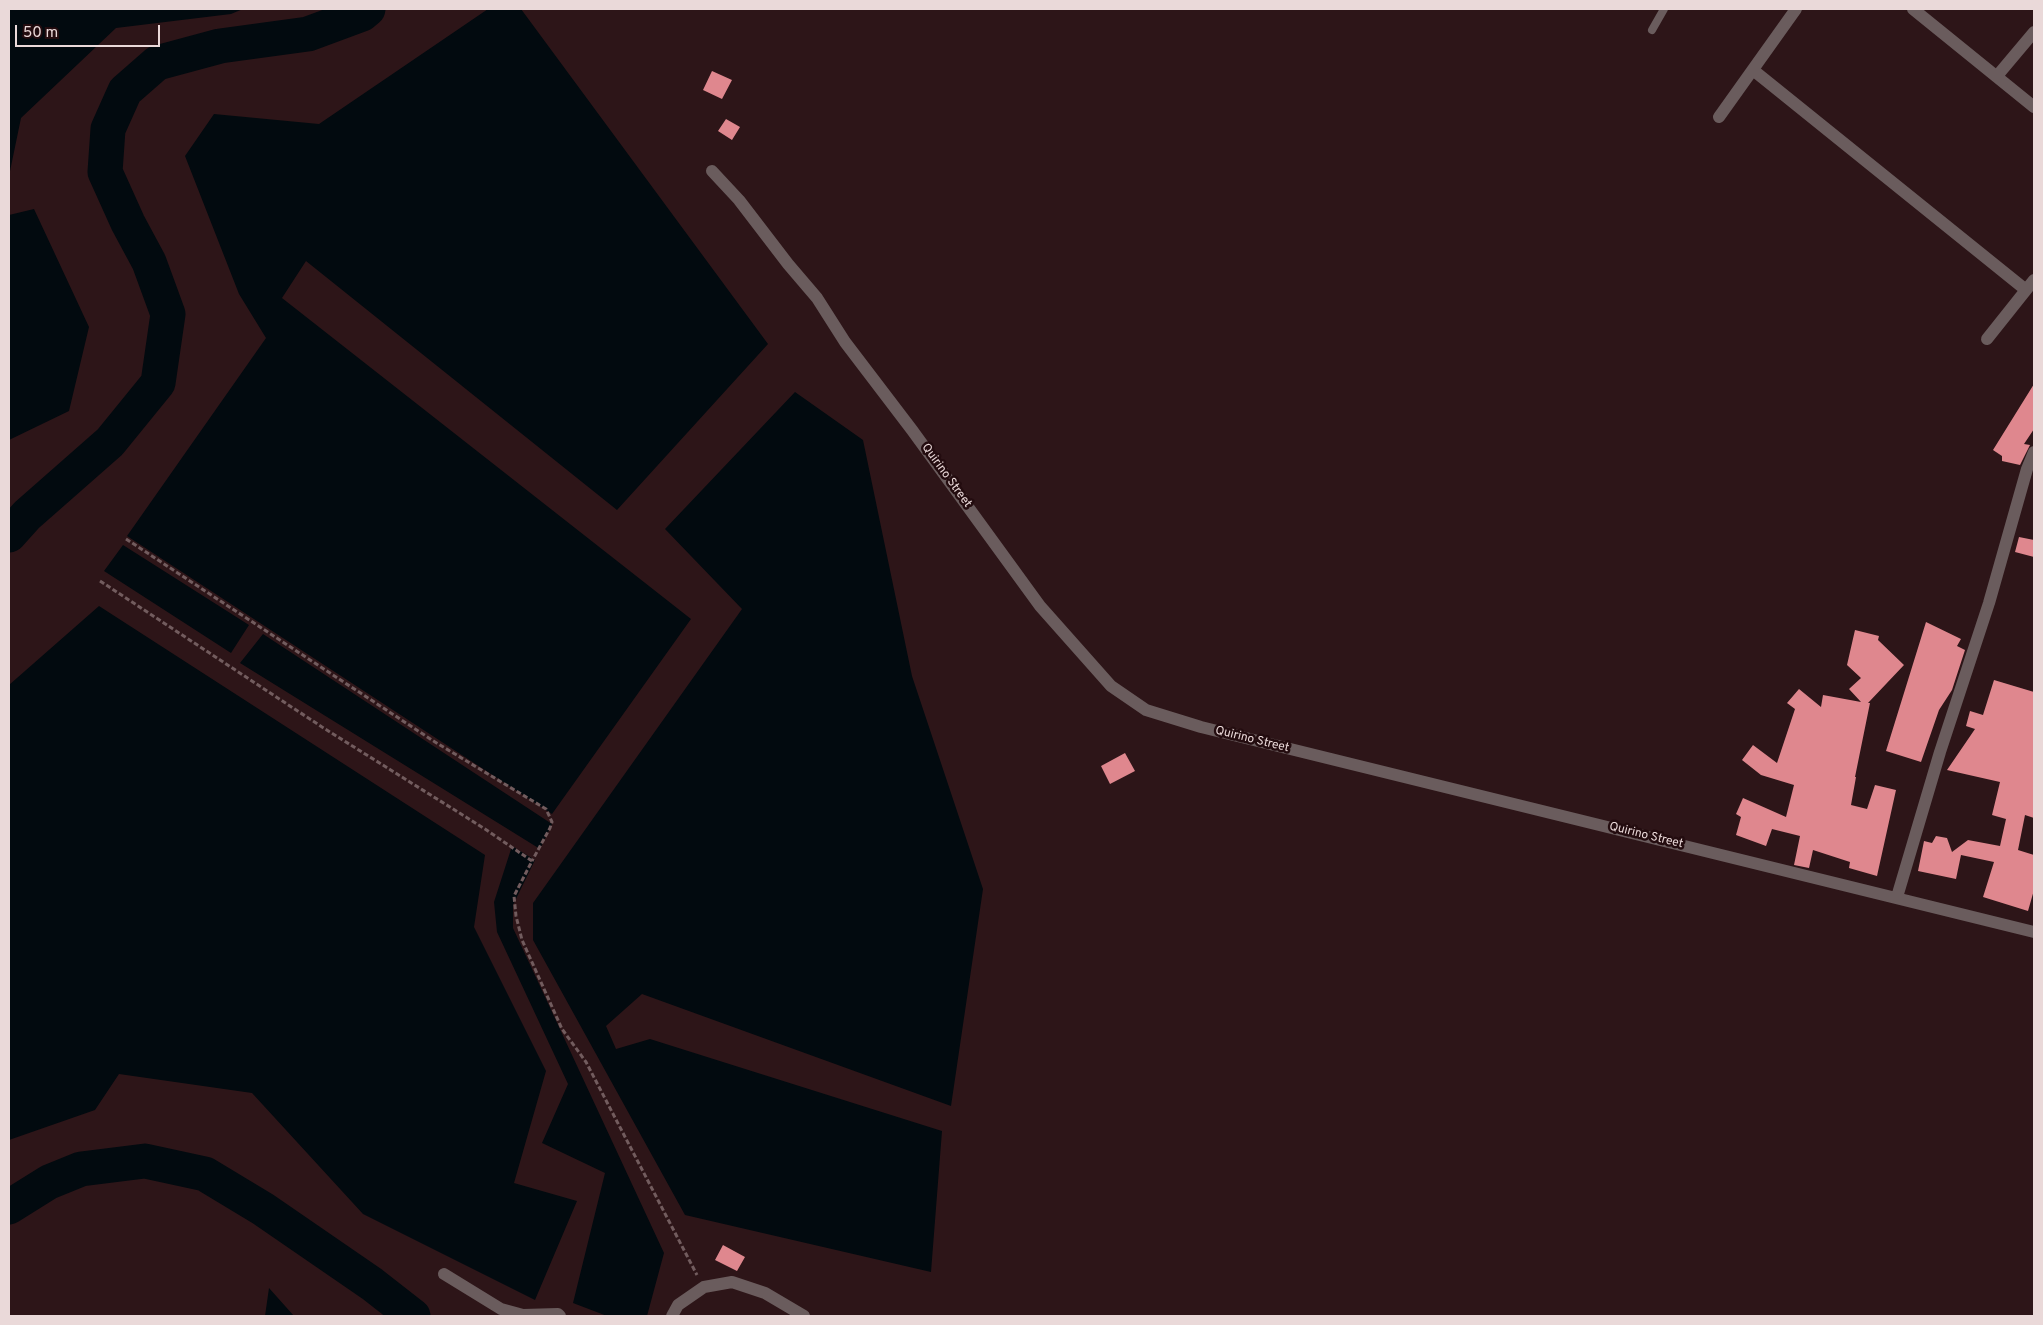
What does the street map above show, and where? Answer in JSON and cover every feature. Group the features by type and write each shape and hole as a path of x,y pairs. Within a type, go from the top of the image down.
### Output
{"street":[{"path":"1719,117 1796,9"},
{"path":"1913,9 2034,107"},
{"path":"1997,76 2034,32"},
{"path":"1753,70 2026,290"},
{"name":"Quirino Street","path":"712,171 739,200 788,264 817,298 845,342 912,430 1040,606 1111,686 1146,710 1201,727 2034,932"},
{"path":"1987,339 2034,280"},
{"path":"1897,898 1940,752 1990,603 2027,469 2034,452"},
{"path":"444,1274 501,1309 524,1315 558,1314 560,1316"},
{"path":"672,1316 678,1305 704,1287 732,1282 765,1293 804,1316"}],"lane":[{"path":"1652,30 1664,9"}],"path":[{"path":"126,540 435,742 546,809 552,822 550,828 514,896 516,916 522,940 562,1029 586,1062 704,1287"},
{"path":"100,582 532,861"}],"shaded area":[{"path":"9,9 243,9 231,14 116,28 21,118 9,176"},
{"path":"488,9 521,9 768,344 617,510 306,261 282,298 691,619 552,814 127,536 266,338 239,294 185,156 214,114 319,124"},
{"path":"34,209 89,327 69,411 9,440 9,215"},
{"path":"795,392 863,440 912,676 983,889 951,1106 642,994 606,1026 616,1049 650,1039 942,1131 931,1272 685,1215 533,940 533,903 742,609 665,529"},
{"path":"123,545 249,625 231,653 104,571"},
{"path":"99,606 485,855 474,927 546,1071 514,1183 577,1201 535,1300 363,1214 252,1093 119,1074 95,1110 9,1140 9,685"},
{"path":"263,634 552,824 540,849 240,663"},
{"path":"512,846 535,860 513,905 513,928 664,1253 647,1316 607,1316 573,1303 605,1173 542,1143 568,1084 497,932 494,902"},
{"path":"269,1288 294,1316 265,1316"}],"building":[{"path":"712,71 732,80 722,99 703,90"},
{"path":"726,119 740,127 732,140 718,131"},
{"path":"2034,384 2034,429 2024,444 2030,445 2020,465 2002,461 2002,456 1993,450"},
{"path":"2019,537 2034,540 2034,557 2015,552"},
{"path":"1926,622 1961,639 1957,646 1965,650 1952,690 1939,710 1921,762 1886,751"},
{"path":"1855,630 1879,636 1878,640 1904,665 1868,703 1870,703 1851,805 1867,809 1875,785 1896,790 1877,876 1849,868 1850,862 1813,850 1809,868 1794,865 1800,836 1772,829 1766,846 1736,835 1741,817 1736,814 1743,798 1786,817 1794,785 1761,775 1742,760 1753,745 1777,763 1795,709 1787,703 1799,689 1821,707 1823,695 1861,702 1849,689 1861,678 1847,665"},
{"path":"1994,680 2034,692 2034,818 2025,815 2018,850 2034,855 2034,890 2028,911 1983,897 1994,862 1961,855 1956,879 1918,871 1924,841 1932,843 1936,836 1947,838 1952,852 1968,840 2000,846 2006,819 1992,815 2000,782 1947,770 1975,729 1966,726 1970,711 1983,715"},
{"path":"1125,753 1135,771 1110,784 1101,766"},
{"path":"723,1245 745,1257 737,1271 715,1260"}],"waterway":[{"path":"9,535 27,515 110,442 158,383 168,314 149,262 128,223 105,172 108,129 125,91 157,63 220,46 308,34 362,14 368,9"},
{"path":"9,1207 49,1182 81,1169 145,1161 205,1174 263,1209 372,1284 413,1316"}]}
